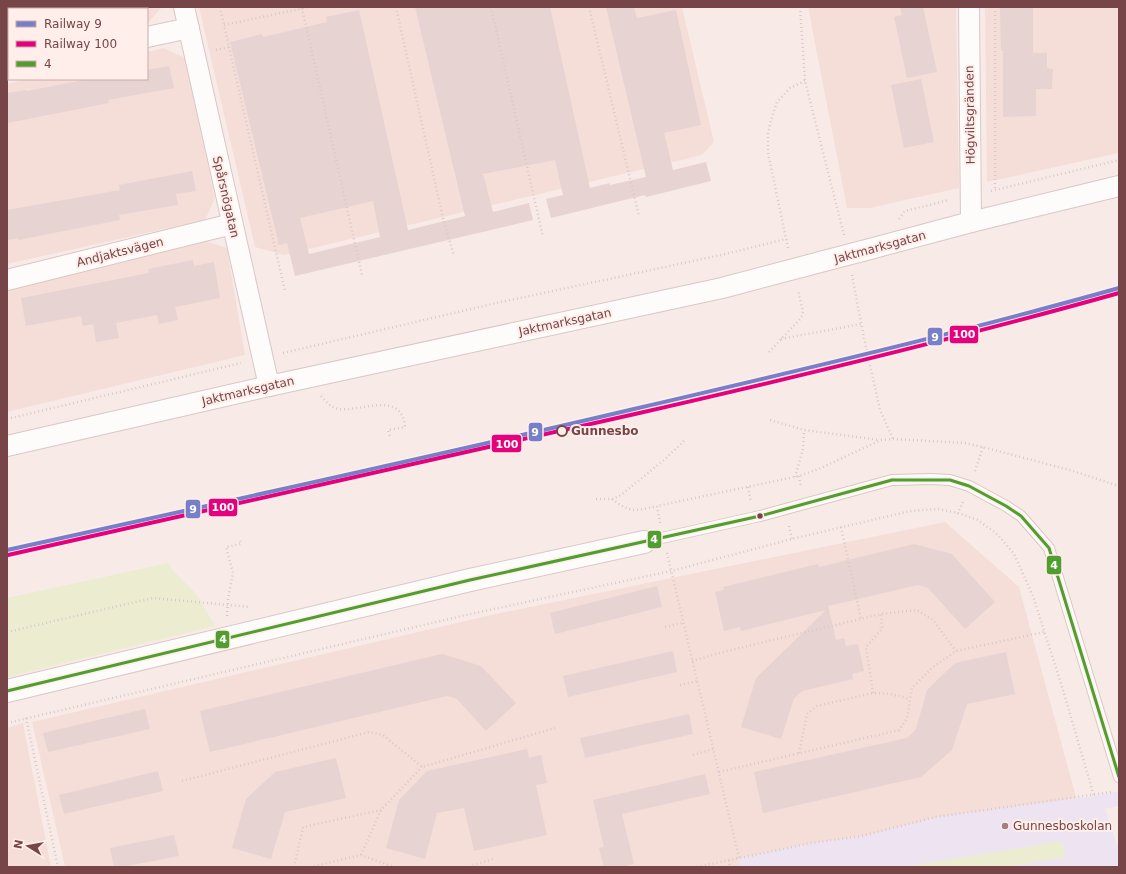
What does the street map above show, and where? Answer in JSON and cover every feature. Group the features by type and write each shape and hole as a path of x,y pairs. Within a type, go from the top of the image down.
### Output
{"street":[{"name":"Spårsnögatan","path":"184,7 269,386"},
{"name":"Högviltsgränden","path":"969,7 971,222"},
{"path":"148,37 189,28"},
{"name":"Jaktmarksgatan","path":"7,446 269,386 722,288 971,222 1119,186"},
{"name":"Andjaktsvägen","path":"7,280 232,224"},
{"path":"7,691 470,580 644,542"}],"lane":[{"path":"644,542 760,516 892,480 950,480 970,486 1021,516 1049,548 1119,777"}],"path":[{"path":"220,7 285,291"},
{"path":"224,25 309,7"},
{"path":"396,7 443,218 454,256"},
{"path":"491,7 543,237"},
{"path":"589,7 639,216"},
{"path":"800,7 805,81 844,236"},
{"path":"995,7 995,190"},
{"path":"302,8 362,275"},
{"path":"194,55 229,47"},
{"path":"769,352 802,318 803,312 768,153 768,134 777,102 790,88 805,81"},
{"path":"7,419 492,304 721,255 786,239"},
{"path":"852,272 861,324 880,410 893,438"},
{"path":"782,339 861,324"},
{"path":"317,376 321,396 328,405 338,408 385,405 401,412 405,427 388,430 390,437"},
{"path":"770,420 804,430 881,440"},
{"path":"802,492 797,476 803,449 804,430"},
{"path":"596,499 612,499 621,495 652,470 686,439"},
{"path":"958,513 970,486 983,446"},
{"path":"748,487 751,503"},
{"path":"612,499 624,508 630,509 638,510 657,506"},
{"path":"7,723 451,618 671,571 792,539 910,511 938,510 958,513 978,520 998,534 1014,554 1033,596 1094,796"},
{"path":"841,527 861,619"},
{"path":"230,637 226,611 234,573 226,548 241,544 240,540"},
{"path":"671,571 739,858"},
{"path":"7,632 153,598 250,607"},
{"path":"692,661 727,651 881,614 917,610 933,620 956,651"},
{"path":"873,693 866,647 882,629 881,614"},
{"path":"665,627 683,623"},
{"path":"719,772 899,730 907,718 912,688 933,667 956,651 1044,632"},
{"path":"680,685 697,681"},
{"path":"799,753 807,714 817,706 873,693 890,694 910,699"},
{"path":"26,718 58,867"},
{"path":"361,855 381,810 422,767 555,728"},
{"path":"182,780 369,732 383,735 422,767"},
{"path":"693,755 714,749"},
{"path":"697,867 811,843 862,836 936,817 1094,796 1113,792"},
{"path":"294,867 303,827 381,810"},
{"path":"310,867 361,855 394,867"},
{"path":"469,867 495,858"},
{"path":"729,860 730,867"}],"shaded area":[{"path":"7,7 162,7 148,23 148,8 8,8 7,54"},
{"path":"199,7 682,7 714,142 702,155 284,255 255,247"},
{"path":"808,7 956,7 959,188 870,208 847,208"},
{"path":"985,7 1119,7 1119,153 987,182"},
{"path":"164,48 185,58 215,198 205,220 7,264 7,84 24,80 148,80 148,52"},
{"path":"203,240 227,248 245,355 7,412 7,290"},
{"path":"945,522 1019,587 1082,819 755,867 65,867 32,722 491,615"},
{"path":"23,723 51,867 7,867 7,728"},
{"name":"Gunnesboskolan","path":"1119,791 1119,806 1105,809 1119,850 1119,867 740,867 739,858 811,843 862,836 936,817 1094,796"}],"green space":[{"path":"168,563 174,572 197,595 215,626 7,677 7,598"},
{"path":"1062,841 1065,857 1004,867 903,867"}],"building":[{"path":"415,7 550,7 590,188 646,177 606,7 634,7 637,18 676,10 701,125 664,133 673,170 706,162 711,181 646,197 645,195 551,218 546,199 563,195 555,160 483,174 493,212 529,203 533,220 295,276 287,243 279,245 230,42 262,34 263,37 327,22 326,17 359,10 408,230 465,216","holes":["373,201 380,237 309,254 300,218"]},
{"path":"900,7 923,7 937,72 907,78 894,17 902,15"},
{"path":"1000,7 1033,7 1033,53 1047,53 1047,68 1053,69 1052,89 1036,89 1036,116 1003,117 1003,51 1001,51"},
{"path":"169,66 174,88 108,100 109,103 7,123 7,93 27,91 84,80 148,80 148,70"},
{"path":"921,79 934,142 904,148 891,85"},
{"path":"192,171 196,191 176,194 178,205 119,215 120,220 18,240 18,238 7,240 7,210 120,190 119,185"},
{"path":"193,260 194,266 214,262 220,298 175,307 178,320 159,324 157,315 116,323 119,338 96,342 93,324 83,326 81,316 26,326 21,298 149,273 148,269"},
{"path":"914,544 952,554 995,602 965,629 928,588 918,585 828,606 836,640 844,638 846,646 858,644 864,671 852,674 853,679 802,691 794,698 781,739 741,727 756,678 826,610 741,631 740,627 724,631 715,592 724,590 723,587 818,564 819,567"},
{"path":"657,586 662,607 555,634 550,613"},
{"path":"673,651 677,672 568,697 563,676"},
{"path":"1006,652 1015,694 967,704 952,750 921,777 763,813 754,772 907,738 916,729 927,690 955,663"},
{"path":"442,654 481,666 516,703 486,731 457,699 447,696 210,752 200,711"},
{"path":"145,709 150,729 48,752 43,733"},
{"path":"689,714 693,734 585,758 580,738"},
{"path":"527,749 529,758 541,755 547,783 536,785 547,835 474,851 464,808 437,813 425,859 386,848 399,800 427,771"},
{"path":"336,758 346,798 285,812 271,859 232,848 246,799 275,772"},
{"path":"158,771 163,791 64,814 59,795"},
{"path":"705,774 710,794 622,814 634,864 623,867 604,867 599,848 604,847 593,800"},
{"path":"174,835 179,856 122,867 114,867 110,848"}],"rail line":[{"name":"9","path":"7,550 399,463 756,380 938,336 1119,288"},
{"name":"100","path":"8,555 400,468 756,386 938,341 1119,293"}],"transit line":[{"name":"4","path":"7,691 470,580 760,516 892,480 950,480 969,486 1021,516 1049,548 1119,777"}],"place":[{"name":"Gunnesbo","path":"562,431"},
{"name":"Gunnesboskolan","path":"1005,826"}]}
